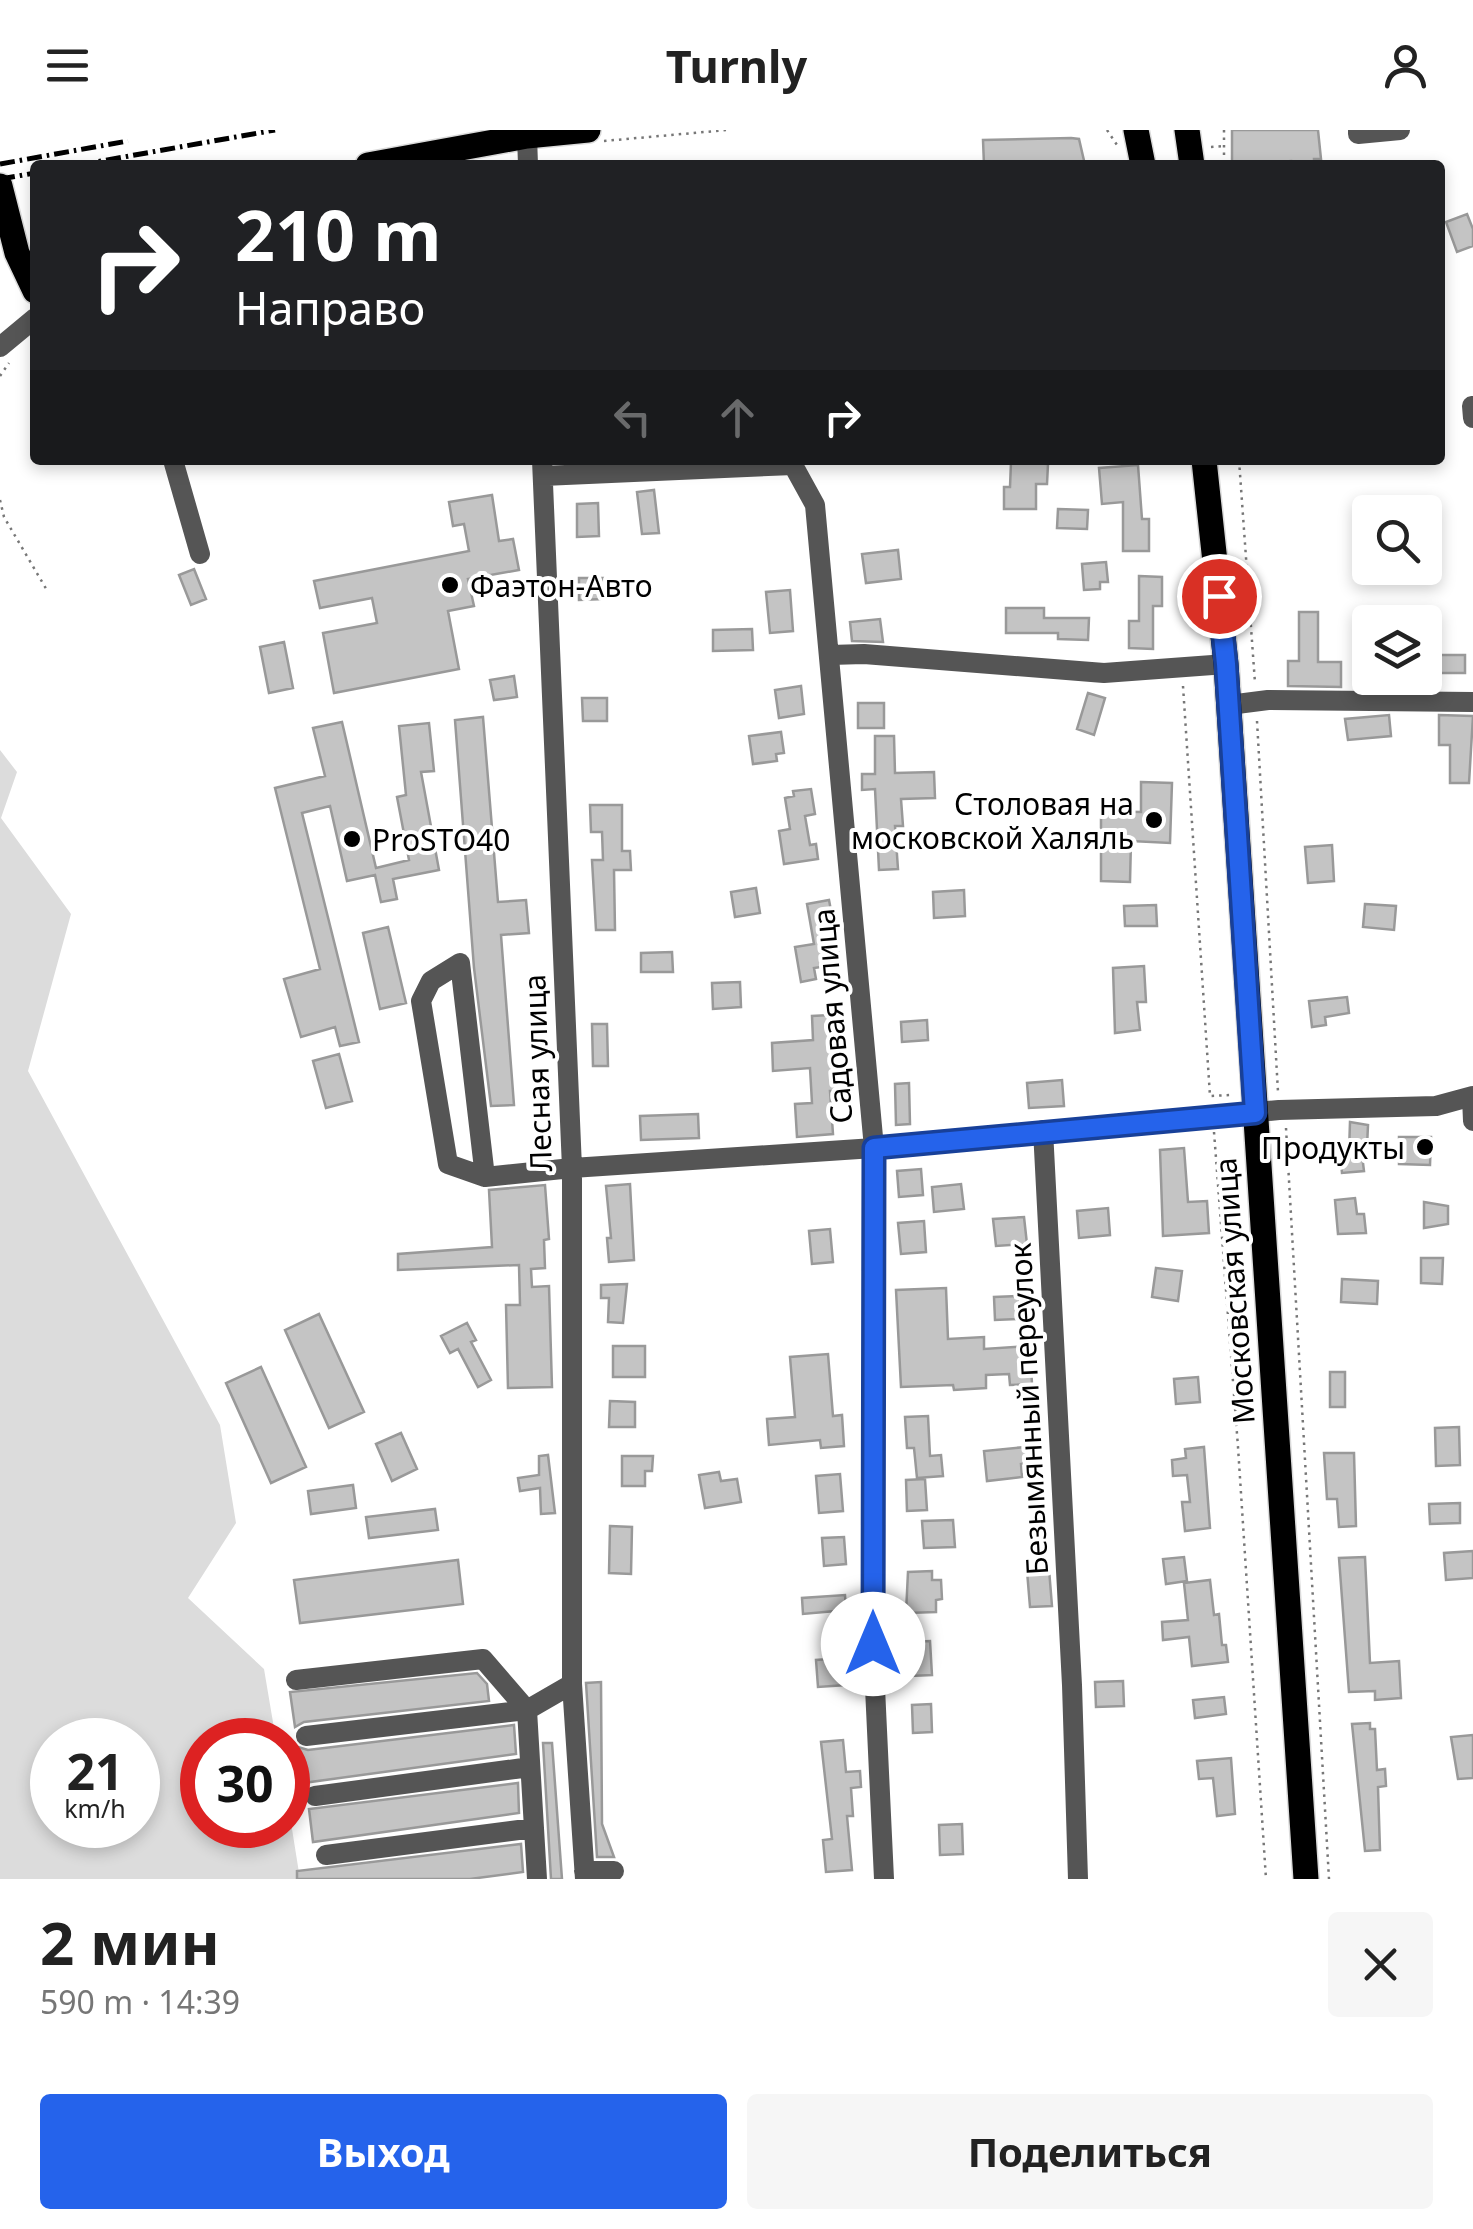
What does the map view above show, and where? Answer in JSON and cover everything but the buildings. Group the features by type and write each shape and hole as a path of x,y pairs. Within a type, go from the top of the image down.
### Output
{"main road":[{"path":"1187,130 1191,160"},
{"path":"1137,131 1143,160"},
{"path":"395,160 527,136 594,136"},
{"path":"0,186 17,253 30,276"},
{"path":"8,213 30,239"},
{"name":"Московская улица","path":"1205,465 1226,664 1262,1106 1306,1879"}],"street":[{"path":"1358,130 1358,134 1400,130"},
{"path":"527,136 528,160"},
{"path":"0,347 30,322"},
{"path":"1472,406 1473,418"},
{"path":"174,465 200,554"},
{"name":"Садовая улица","path":"542,468 679,465"},
{"name":"Садовая улица","path":"793,465 814,505 874,1148 873,1644 884,1879"},
{"name":"Лесная улица","path":"542,468 572,1168 572,1684 586,1820 585,1875"},
{"path":"830,656 929,658 1104,673 1226,664"},
{"path":"1229,705 1473,702"},
{"path":"485,1177 460,963 431,981 421,1001 448,1164 485,1177 874,1148 1043,1130 1211,1106 1436,1106 1472,1097 1473,1121"},
{"name":"Безымянный переулок","path":"1043,1130 1072,1685 1078,1879"},
{"path":"296,1680 484,1659 527,1710 538,1879"},
{"path":"310,1736 527,1710 572,1684"},
{"path":"315,1796 530,1766"},
{"path":"326,1855 534,1828"},
{"path":"585,1875 614,1871"}],"path":[{"path":"594,136 727,130"},
{"path":"1224,130 1224,160"},
{"path":"1239,465 1278,1092 1262,1106"},
{"path":"0,500 4,517 48,592"},
{"path":"1182,669 1266,1879"},
{"path":"1211,1106 1262,1106 1286,1125 1329,1879"}],"shaded area":[{"path":"0,750 17,772 1,818 71,914 28,1071 220,1425 236,1523 188,1598 264,1669 272,1718 180,1718 180,1848 295,1848 300,1879 0,1879"}],"railway":[{"path":"107,160 275,130"},
{"path":"0,164 128,141"},
{"path":"0,179 30,174"}],"place":[{"name":"Фаэтон-Авто","path":"450,585"},
{"name":"Столовая на московской Халяль","path":"1154,820"},
{"name":"ProSTO40","path":"352,839"},
{"name":"Продукты","path":"1425,1147"}],"route":[{"path":"873,1644 874,1148 1255,1113 1219,596"}]}
